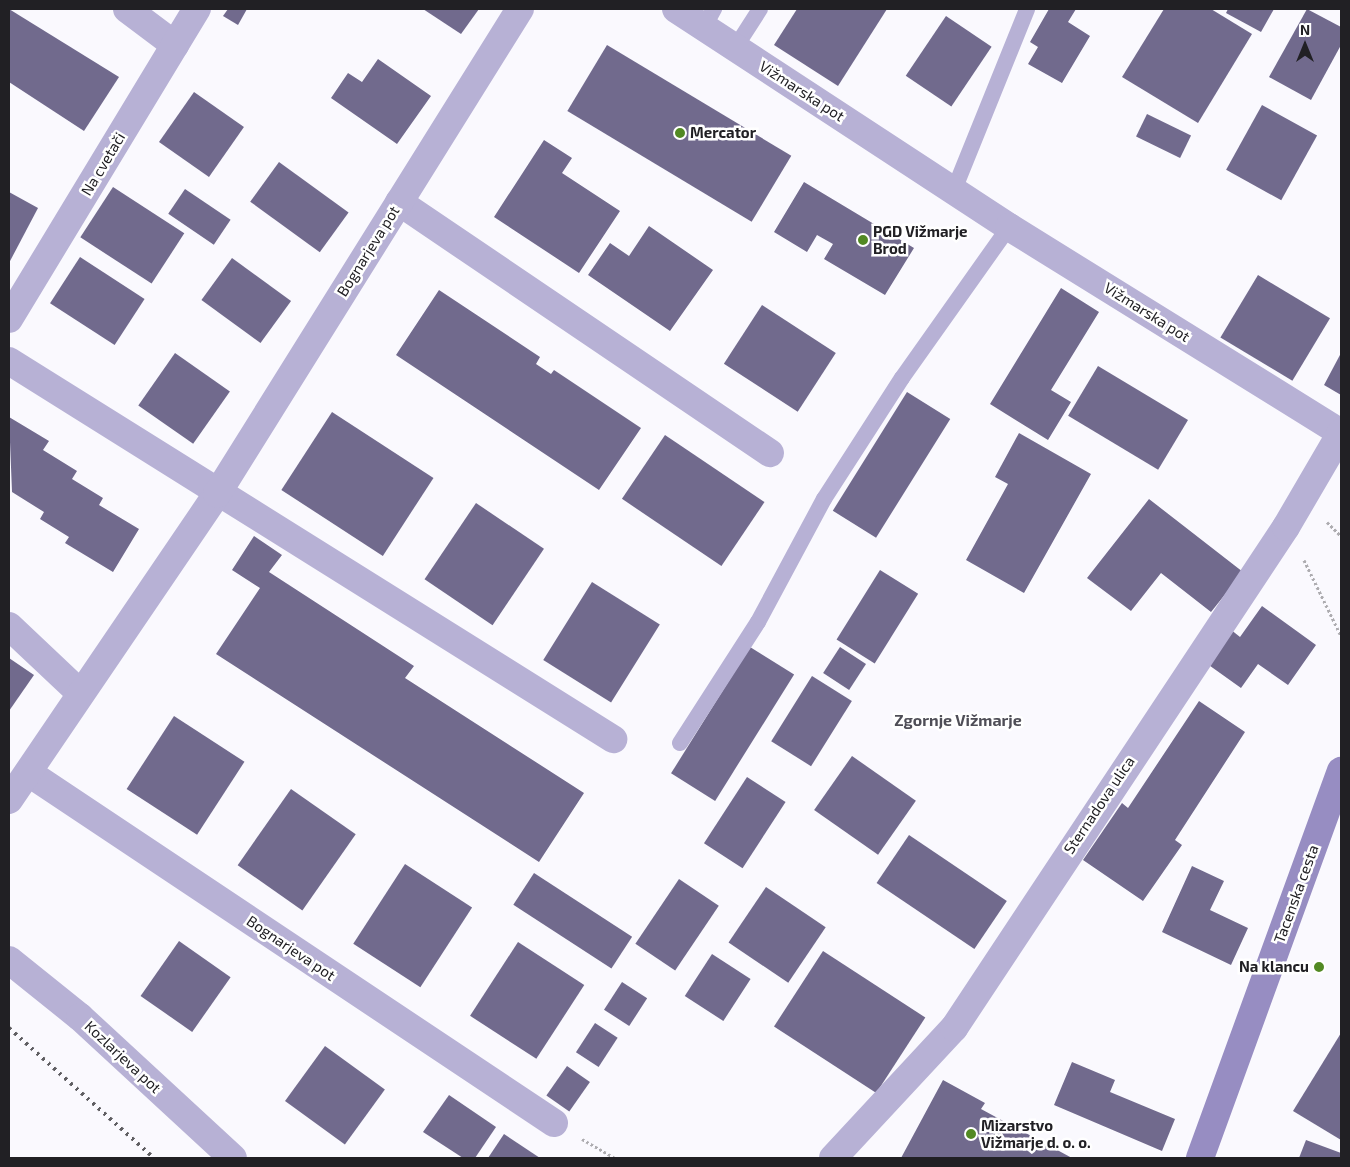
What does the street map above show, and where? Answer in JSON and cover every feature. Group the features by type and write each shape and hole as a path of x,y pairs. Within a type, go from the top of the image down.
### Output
{"main road":[{"name":"Tacenska cesta","path":"1200,1158 1341,770"}],"street":[{"path":"127,9 175,45"},
{"name":"Na cvetači","path":"9,320 197,9"},
{"name":"Bognarjeva pot","path":"9,800 29,773 79,692 217,494 520,9"},
{"name":"Vižmarska pot","path":"676,9 709,18 735,48 1009,226 1341,433"},
{"path":"399,202 770,453"},
{"path":"9,360 217,494 613,739"},
{"name":"Sternadova ulica","path":"833,1158 954,1028 1286,527 1341,433"},
{"path":"9,626 79,692"},
{"name":"Bognarjeva pot","path":"29,773 554,1123"},
{"name":"Kozlarjeva pot","path":"9,960 80,1017 234,1158"}],"lane":[{"path":"735,48 760,9"},
{"path":"954,190 1027,9"},
{"path":"680,743 758,622 824,500 1009,226"}],"path":[{"path":"1286,527 1341,636"}],"building":[{"path":"9,9 119,77 84,131 9,82"},
{"path":"228,9 247,9 238,25 223,16"},
{"path":"423,9 479,9 461,34"},
{"path":"797,9 887,9 838,86 774,45"},
{"path":"1049,9 1076,9 1068,22 1090,36 1062,83 1028,64 1038,47 1030,42"},
{"path":"1164,9 1211,9 1252,34 1198,123 1122,77"},
{"path":"1228,9 1274,9 1261,32 1226,13"},
{"path":"1307,9 1341,27 1341,45 1311,100 1269,77"},
{"path":"946,16 992,47 951,106 906,76"},
{"name":"Mercator","path":"607,45 791,156 752,222 567,111"},
{"path":"378,59 431,96 397,144 331,98 348,73 362,82"},
{"path":"194,92 244,127 209,177 159,142"},
{"path":"1262,105 1317,136 1281,200 1226,170"},
{"path":"1147,114 1191,135 1180,158 1136,136"},
{"path":"544,140 572,158 562,173 620,211 579,273 494,217"},
{"path":"279,162 349,213 320,252 250,202"},
{"name":"PGD Vižmarje Brod","path":"804,182 914,248 885,295 824,259 833,244 817,235 807,252 774,232"},
{"path":"113,187 184,233 152,284 80,237"},
{"path":"185,189 231,220 214,245 168,214"},
{"path":"9,192 38,208 9,263"},
{"path":"649,226 713,270 670,331 588,275 610,243 629,256"},
{"path":"80,257 145,299 115,345 50,303"},
{"path":"232,258 291,301 260,343 201,300"},
{"path":"1258,275 1330,318 1292,381 1220,338"},
{"path":"1061,288 1099,312 1051,390 1071,402 1048,440 990,404"},
{"path":"439,290 540,357 536,364 551,374 554,370 641,428 599,490 396,355"},
{"path":"762,305 836,353 798,412 724,364"},
{"path":"175,353 230,391 193,444 138,405"},
{"path":"1341,353 1341,395 1324,385"},
{"path":"1098,366 1188,420 1158,470 1068,416"},
{"path":"907,392 950,419 876,538 833,511"},
{"path":"332,412 433,478 383,556 281,490"},
{"path":"9,417 49,441 43,450 77,471 72,479 103,498 99,505 139,529 113,572 65,543 69,537 40,519 44,512 12,492"},
{"path":"1019,433 1091,474 1024,593 966,560 1008,484 995,477"},
{"path":"665,435 764,502 721,566 622,499"},
{"path":"1149,499 1243,572 1211,612 1161,573 1131,611 1087,578"},
{"path":"476,503 544,549 493,625 425,579"},
{"path":"254,536 282,555 269,572 414,666 405,678 584,793 539,862 216,654 260,588 232,570"},
{"path":"880,570 918,594 875,663 837,640"},
{"path":"592,582 660,624 611,702 543,660"},
{"path":"1262,606 1316,645 1288,685 1258,664 1241,688 1206,663 1230,629 1240,637"},
{"path":"750,647 794,675 715,801 671,773"},
{"path":"840,647 866,664 849,690 823,673"},
{"path":"9,658 34,675 9,711"},
{"path":"812,676 852,701 811,766 771,741"},
{"path":"1199,701 1245,732 1175,840 1182,845 1143,901 1083,860 1122,803 1128,808"},
{"path":"174,716 244,762 197,835 127,789"},
{"path":"852,756 916,801 878,855 814,810"},
{"path":"747,777 786,802 743,868 704,843"},
{"path":"291,789 356,834 302,910 238,865"},
{"path":"909,835 1007,901 974,949 877,883"},
{"path":"405,864 472,908 420,987 353,944"},
{"path":"1192,866 1224,881 1210,910 1248,928 1231,965 1162,932"},
{"path":"534,873 632,937 611,969 513,905"},
{"path":"679,879 719,906 675,971 635,944"},
{"path":"766,887 826,927 788,983 729,943"},
{"path":"179,941 231,977 192,1032 141,996"},
{"path":"518,942 584,985 536,1059 470,1016"},
{"path":"823,951 925,1017 876,1093 774,1026"},
{"path":"712,954 751,979 723,1021 685,996"},
{"path":"622,982 647,998 629,1026 604,1010"},
{"path":"595,1023 618,1038 599,1067 576,1052"},
{"path":"1341,1033 1341,1140 1293,1111"},
{"path":"325,1046 385,1089 345,1145 285,1101"},
{"path":"1072,1062 1115,1080 1110,1092 1175,1119 1162,1151 1054,1105"},
{"path":"567,1066 590,1082 569,1112 546,1095"},
{"name":"Mizarstvo Vižmarje d. o. o.","path":"943,1080 985,1103 981,1109 1072,1158 901,1158"},
{"path":"449,1095 496,1127 475,1158 463,1158 423,1132"},
{"path":"504,1134 540,1158 488,1158"},
{"path":"1306,1140 1341,1153 1341,1158 1299,1158"}],"railway":[{"path":"9,1028 154,1158"}],"place":[{"name":"Mercator","path":"680,133"},
{"name":"PGD Vižmarje Brod","path":"863,240"},
{"name":"Na klancu","path":"1319,967"},
{"name":"Mizarstvo Vižmarje d. o. o.","path":"971,1134"}],"district":[{"name":"Zgornje Vižmarje","path":"958,720"}]}
